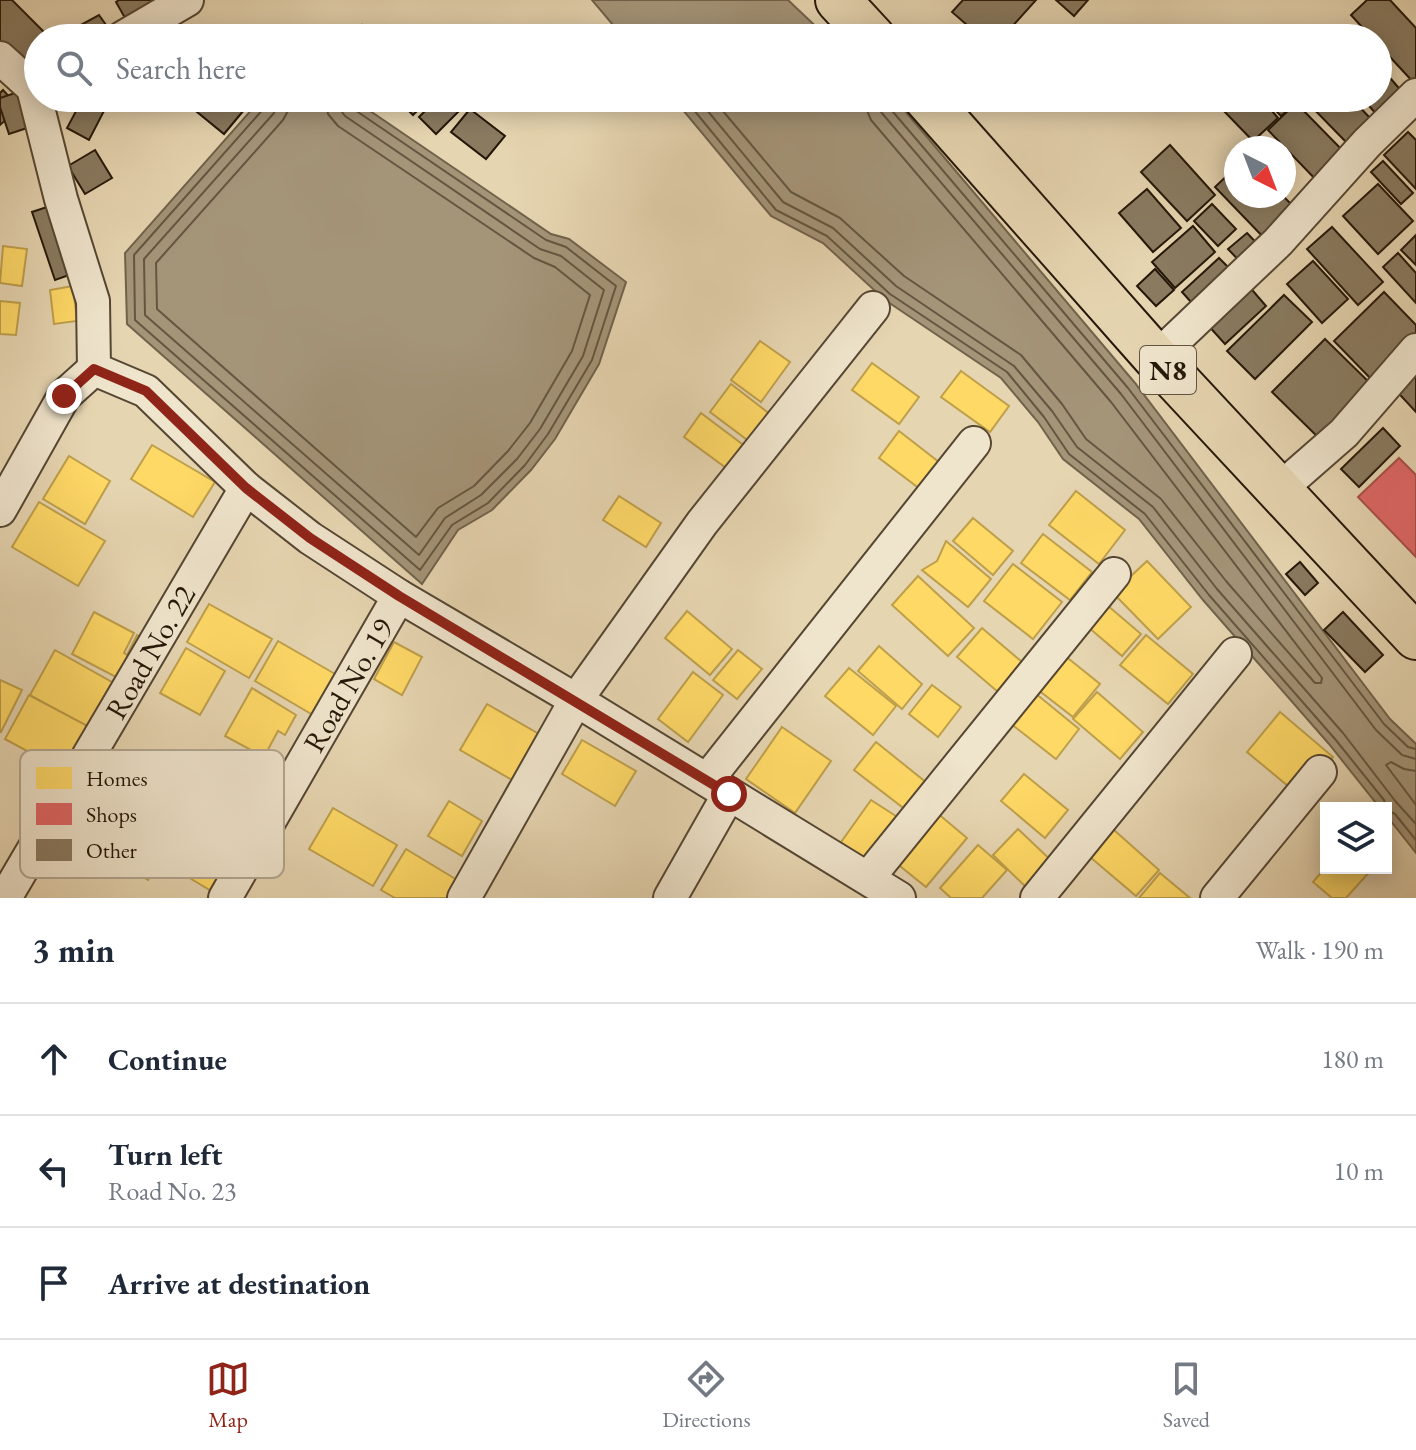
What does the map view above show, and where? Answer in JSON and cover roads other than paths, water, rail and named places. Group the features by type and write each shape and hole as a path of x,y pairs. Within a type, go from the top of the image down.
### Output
{"highway":[{"path":"838,0 860,24"},
{"name":"N8","path":"938,112 1156,358 1416,637"}],"street":[{"path":"146,24 187,0"},
{"path":"0,58 24,77"},
{"path":"1156,358 1278,242 1367,143 1416,95"},
{"path":"0,510 64,396 94,369 93,301 61,199 42,112"},
{"path":"464,898 576,700 702,523 873,308"},
{"path":"1280,489 1344,433 1416,350"},
{"path":"94,369 146,391 246,488 310,538 399,596 576,700 899,898"},
{"path":"670,898 718,787 974,443"},
{"name":"Road No. 22","path":"92,750 246,488"},
{"path":"868,878 1114,574"},
{"name":"Road No. 19","path":"284,796 399,596"},
{"path":"1037,898 1235,654"},
{"path":"1217,898 1320,772"},
{"name":"Road No. 22","path":"5,898 20,872"},
{"name":"Road No. 19","path":"225,898 237,878"}],"water":[{"path":"592,0 788,0 813,24 612,24"},
{"path":"250,112 372,112 551,234 569,239 626,282 599,364 555,439 531,470 492,510 458,530 422,584 127,324 125,253"},
{"path":"685,112 906,112 1135,383 1390,719 1416,744 1416,853 1392,823 1392,802 1375,802 1329,744 1203,600 1139,519 1063,459 1038,422 1001,378 885,300 823,243 771,216"}]}
